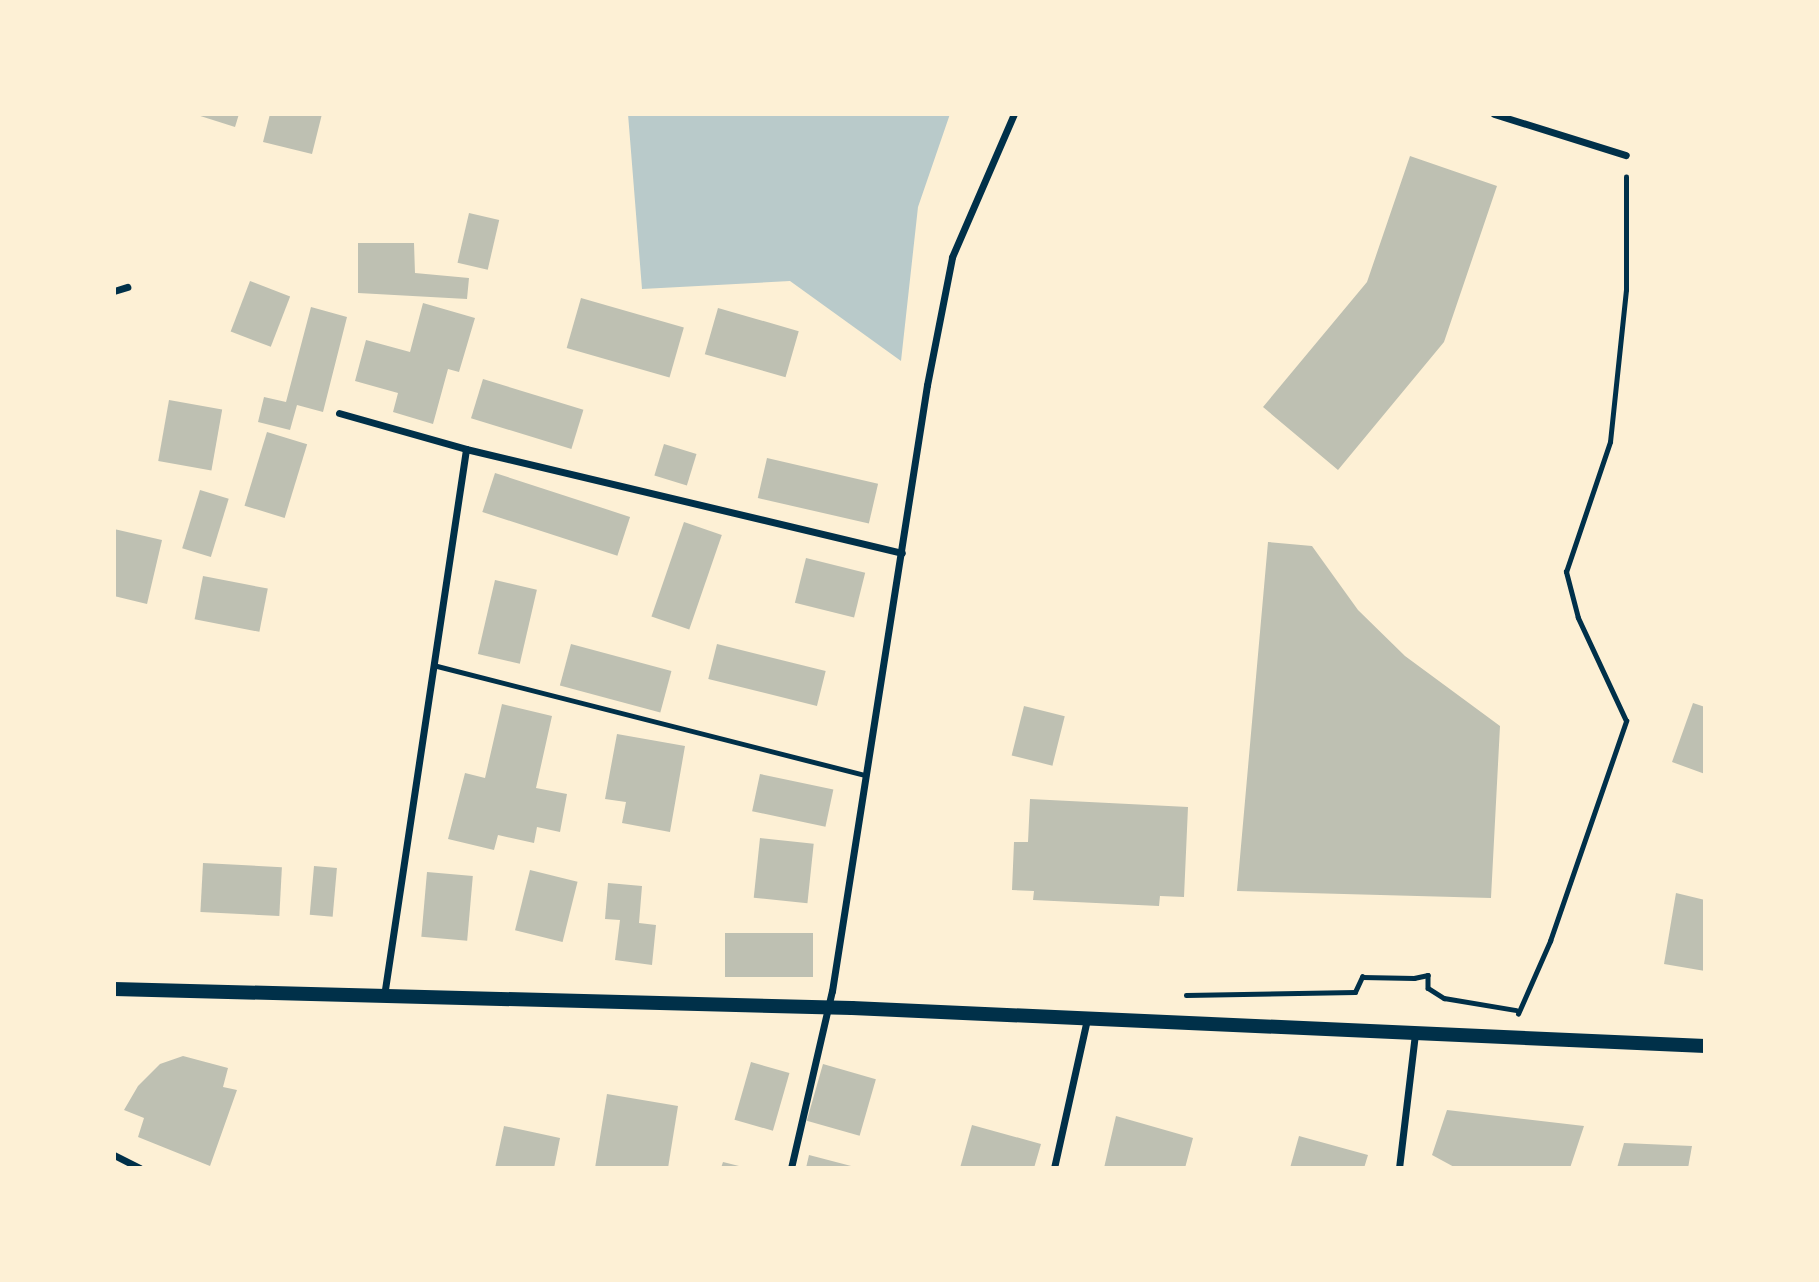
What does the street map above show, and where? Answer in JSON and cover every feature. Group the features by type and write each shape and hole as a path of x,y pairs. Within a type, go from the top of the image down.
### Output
{"main road":[{"path":"114,989 829,1007 1705,1046"}],"street":[{"path":"791,1168 829,1007 927,385 952,257 1014,114"},
{"path":"1494,114 1626,155"},
{"path":"114,291 127,287"},
{"path":"339,413 466,449 902,553"},
{"path":"384,996 466,449"},
{"path":"1054,1168 1088,1018"},
{"path":"1398,1168 1415,1033"},
{"path":"114,1155 139,1168"}],"lane":[{"path":"433,665 866,775"}],"path":[{"path":"1507,1037 1550,941 1626,721 1577,618 1566,572 1610,442 1626,290 1626,155"}],"shaded area":[{"path":"628,114 950,114 918,207 901,361 790,281 642,289"}],"building":[{"path":"194,114 239,114 235,127"},
{"path":"270,114 322,114 312,154 263,142"},
{"path":"1410,156 1497,186 1444,342 1338,470 1263,407 1367,282"},
{"path":"469,213 499,220 488,270 458,263"},
{"path":"358,243 414,243 415,273 469,278 467,299 358,293"},
{"path":"250,281 290,296 271,347 231,331"},
{"path":"581,298 684,327 670,377 567,348"},
{"path":"423,303 475,318 459,372 448,369 433,424 393,412 398,393 355,381 366,340 410,352"},
{"path":"311,307 347,317 323,412 297,405 290,430 258,422 264,397 286,402"},
{"path":"718,308 799,331 786,377 705,354"},
{"path":"483,379 583,410 571,449 471,418"},
{"path":"169,400 222,409 211,470 158,461"},
{"path":"267,432 307,444 285,518 244,506"},
{"path":"664,444 697,454 687,485 654,476"},
{"path":"767,458 878,484 869,524 758,498"},
{"path":"495,473 630,517 617,556 482,512"},
{"path":"200,490 229,499 211,557 182,548"},
{"path":"684,522 722,535 689,630 651,617"},
{"path":"114,529 162,540 147,604 114,596"},
{"path":"1268,542 1312,546 1358,610 1405,656 1500,726 1491,898 1237,891"},
{"path":"806,558 865,573 854,617 795,603"},
{"path":"203,576 268,589 259,632 195,619"},
{"path":"495,580 537,590 520,664 478,654"},
{"path":"571,644 671,671 660,712 560,686"},
{"path":"717,644 826,671 817,706 708,679"},
{"path":"1693,703 1705,707 1705,774 1672,762"},
{"path":"502,704 552,716 536,788 567,794 560,832 537,827 534,843 498,835 494,850 448,839 465,773 485,778"},
{"path":"1024,706 1065,716 1052,766 1012,755"},
{"path":"617,734 685,746 670,832 622,823 626,802 605,799"},
{"path":"760,774 833,790 825,827 752,811"},
{"path":"1030,799 1188,807 1184,897 1160,896 1159,906 1033,900 1034,891 1012,890 1014,842 1028,842"},
{"path":"760,838 814,844 807,903 754,898"},
{"path":"203,863 282,867 279,916 200,912"},
{"path":"314,866 337,868 333,917 310,915"},
{"path":"530,870 578,882 563,942 515,930"},
{"path":"427,872 473,876 467,941 421,937"},
{"path":"608,883 642,886 639,923 656,925 652,965 615,960 620,920 605,919"},
{"path":"1676,893 1705,900 1705,971 1664,964"},
{"path":"725,933 813,933 813,977 725,977"},
{"path":"183,1056 228,1068 223,1087 237,1090 210,1166 138,1137 144,1118 124,1110 138,1086 160,1064"},
{"path":"751,1062 789,1073 773,1131 734,1120"},
{"path":"823,1064 876,1079 860,1136 807,1121"},
{"path":"607,1094 678,1106 668,1168 595,1168"},
{"path":"1447,1110 1584,1126 1570,1168 1456,1168 1432,1155"},
{"path":"1116,1116 1193,1138 1185,1168 1104,1168"},
{"path":"972,1125 1041,1144 1034,1168 960,1168"},
{"path":"504,1126 560,1138 554,1168 495,1168"},
{"path":"1299,1136 1368,1155 1364,1168 1290,1168"},
{"path":"1624,1143 1692,1146 1688,1168 1617,1168"},
{"path":"809,1155 855,1167 855,1168 806,1168"},
{"path":"723,1162 743,1167 743,1168 721,1168"}]}
